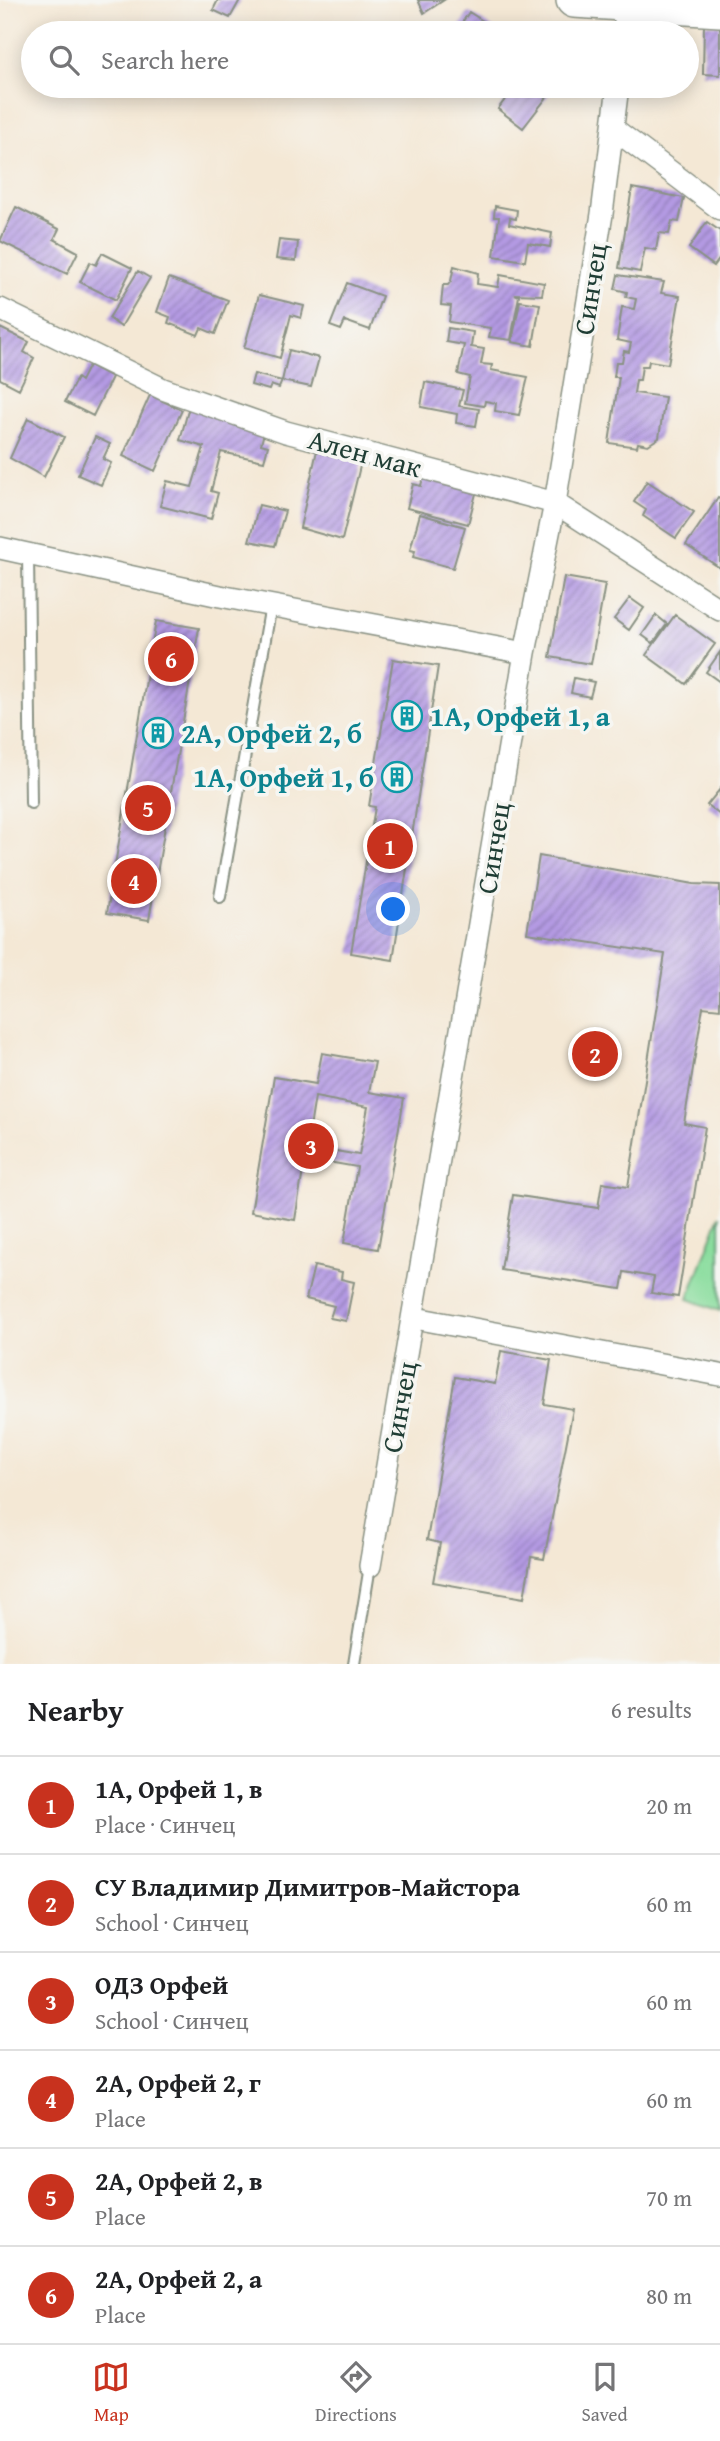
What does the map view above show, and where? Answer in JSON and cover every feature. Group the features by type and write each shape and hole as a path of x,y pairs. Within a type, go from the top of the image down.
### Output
{"main road":[{"path":"574,0 626,13 720,9"}],"street":[{"name":"Синчец","path":"370,1566 415,1318 525,653 555,503 617,98"},
{"path":"614,130 720,209"},
{"name":"Ален мак","path":"0,309 163,389 286,432 555,503 720,610"},
{"path":"0,548 271,605 525,653"},
{"path":"415,1318 720,1375"}],"lane":[{"path":"29,554 31,803"},
{"path":"220,897 271,605"},
{"path":"354,1664 370,1566"}],"green space":[{"path":"720,1215 720,1311 688,1299"}],"building":[{"path":"218,0 240,0 230,18 213,10"},
{"path":"418,0 444,0 424,13"},
{"path":"469,12 483,21 463,21"},
{"path":"704,24 720,25 720,75 703,74"},
{"path":"506,98 546,98 523,128 498,109"},
{"path":"632,188 684,198 679,222 672,221 669,234 659,233 656,250 645,248 640,272 619,268"},
{"path":"495,206 517,210 516,219 510,218 509,224 552,233 550,247 528,243 525,261 494,256 499,217 494,217"},
{"path":"16,207 59,229 54,239 78,252 67,274 0,241"},
{"path":"707,222 720,231 720,258 714,266 689,248"},
{"path":"279,240 298,242 296,261 276,259"},
{"path":"102,253 132,268 116,300 80,282 90,262 96,265"},
{"path":"454,266 478,273 477,284 498,287 500,275 544,283 542,295 515,294 519,296 511,340 489,337 491,328 449,322 451,306 441,305 443,285 448,285 451,281"},
{"path":"138,271 150,278 121,327 109,318"},
{"path":"618,275 664,282 661,293 680,296 668,364 649,361 648,366 642,366 640,380 636,380 634,393 665,397 659,438 648,445 638,443 637,447 609,443 619,377 614,377 616,362 622,362 624,351 629,352 631,343 617,340 622,307 634,309 636,299 626,297 627,292 615,289"},
{"path":"169,278 228,300 215,334 201,328 198,335 168,323 170,317 157,312"},
{"path":"347,283 382,296 370,330 345,321 341,330 330,326"},
{"path":"259,295 304,306 301,318 291,315 280,358 244,348"},
{"path":"520,301 540,304 533,346 512,342"},
{"path":"0,328 29,342 24,352 34,358 19,389 0,379"},
{"path":"448,328 473,332 471,347 484,349 481,364 492,365 491,370 528,377 519,415 495,411 496,403 485,401 484,406 465,403 470,377 458,374 464,345 446,342"},
{"path":"289,350 319,358 311,387 282,381"},
{"path":"89,365 112,377 93,416 65,402 77,378 81,381"},
{"path":"254,374 282,381 279,388 271,385 269,390 251,385"},
{"path":"425,382 463,390 459,406 479,409 476,426 456,423 457,414 421,407"},
{"path":"150,395 182,410 155,471 123,456"},
{"path":"189,407 265,429 261,444 268,446 264,461 221,452 211,491 218,493 211,519 160,506 167,481 192,487 204,447 180,440"},
{"path":"28,418 64,437 44,477 10,458"},
{"path":"95,437 110,444 103,459 111,463 101,485 78,475"},
{"path":"319,441 363,454 342,540 300,528"},
{"path":"424,473 478,486 468,524 407,508 413,484 421,486"},
{"path":"647,481 694,512 676,538 643,516 646,510 634,502"},
{"path":"718,498 720,499 720,568 686,545"},
{"path":"259,505 285,511 275,546 249,541"},
{"path":"420,514 465,527 453,568 413,557 415,551 410,550"},
{"path":"564,577 605,584 591,664 550,657"},
{"path":"630,598 644,608 629,630 614,619"},
{"path":"656,615 667,624 653,643 642,635"},
{"path":"675,615 715,644 686,684 646,655"},
{"path":"156,621 199,628 149,920 107,913"},
{"path":"720,652 720,682 706,672"},
{"path":"393,659 438,666 393,960 351,953 375,807 369,806"},
{"path":"574,678 594,682 590,697 571,693"},
{"path":"720,789 720,815 707,805"},
{"path":"539,856 694,884 720,885 720,1009 703,1007 684,1123 705,1127 678,1297 651,1293 654,1277 624,1272 621,1289 501,1270 513,1195 598,1208 602,1183 628,1187 665,954 527,933"},
{"path":"322,1053 375,1062 369,1092 404,1098 378,1249 344,1243 357,1167 305,1158 295,1220 251,1212 274,1077 316,1084","holes":["315,1097 368,1107 359,1155 307,1146"]},
{"path":"314,1266 342,1272 341,1279 354,1282 346,1321 330,1318 334,1306 306,1299"},
{"path":"501,1351 551,1360 544,1404 573,1409 544,1559 531,1557 524,1598 433,1582 440,1543 427,1540 455,1377 495,1384"}],"place":[{"name":"2А, Орфей 2, а","path":"171,659"},
{"name":"1А, Орфей 1, а","path":"407,716"},
{"name":"2А, Орфей 2, б","path":"158,733"},
{"name":"1А, Орфей 1, б","path":"397,777"},
{"name":"2А, Орфей 2, в","path":"148,808"},
{"name":"1А, Орфей 1, в","path":"390,846"},
{"name":"2А, Орфей 2, г","path":"134,881"},
{"name":"СУ Владимир Димитров-Майстора","path":"595,1054"},
{"name":"ОДЗ Орфей","path":"311,1146"}]}
